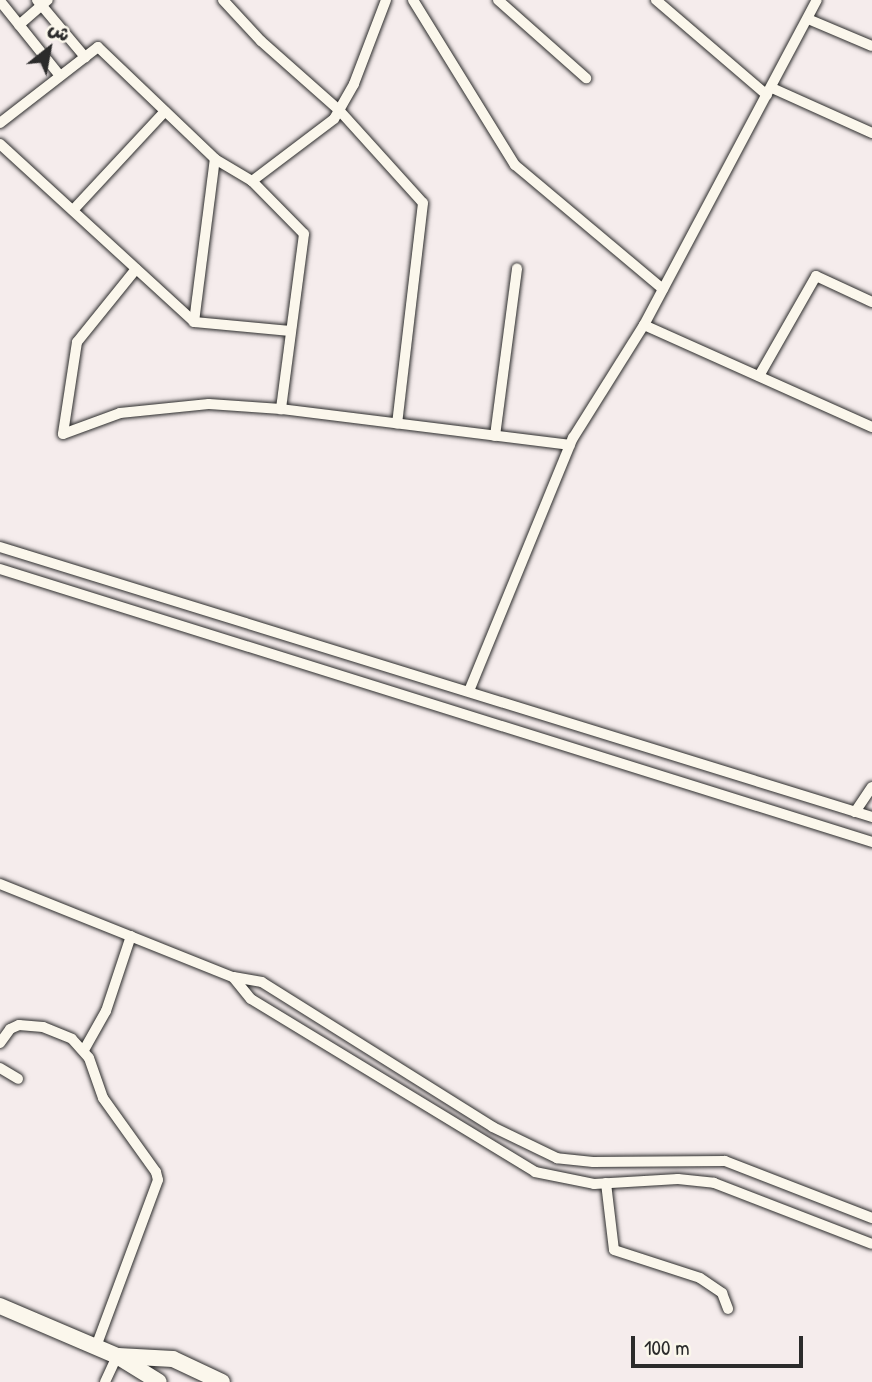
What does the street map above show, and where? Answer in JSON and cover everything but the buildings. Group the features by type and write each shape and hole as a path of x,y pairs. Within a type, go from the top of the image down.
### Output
{"street":[{"path":"223,0 261,41 339,110 423,204 397,423"},
{"path":"252,181 334,119 386,0"},
{"path":"413,0 515,165 663,289"},
{"path":"498,0 586,78"},
{"path":"656,0 770,91 872,133"},
{"path":"468,691 570,445 644,325 817,0"},
{"path":"0,1 60,76"},
{"path":"19,25 42,2 85,57"},
{"path":"808,19 872,46"},
{"path":"0,123 98,47 215,159 252,181 304,234 281,409"},
{"path":"75,208 165,111"},
{"path":"0,144 75,208 135,269 194,322 291,331"},
{"path":"194,322 215,159"},
{"path":"495,436 517,268"},
{"path":"135,269 77,342 63,434 120,413 209,404 281,409 570,445"},
{"path":"759,376 816,276 872,302"},
{"path":"644,325 872,427"},
{"path":"0,547 872,817"},
{"path":"0,569 872,842"},
{"path":"855,812 872,788"},
{"path":"0,884 233,977 262,982 493,1127 557,1157 593,1162 725,1161 872,1218"},
{"path":"84,1050 102,1020 131,936"},
{"path":"233,977 251,999 511,1161 535,1172 606,1183 678,1179 714,1183 872,1244"},
{"path":"0,1043 10,1029 19,1025 56,1031 84,1050 103,1098 158,1180 96,1347"},
{"path":"0,1068 18,1079"},
{"path":"606,1183 614,1250 701,1278 722,1293 728,1309"},
{"path":"0,1306 117,1356 159,1382"},
{"path":"105,1382 117,1356"},
{"path":"117,1356 173,1359 222,1382"}]}
